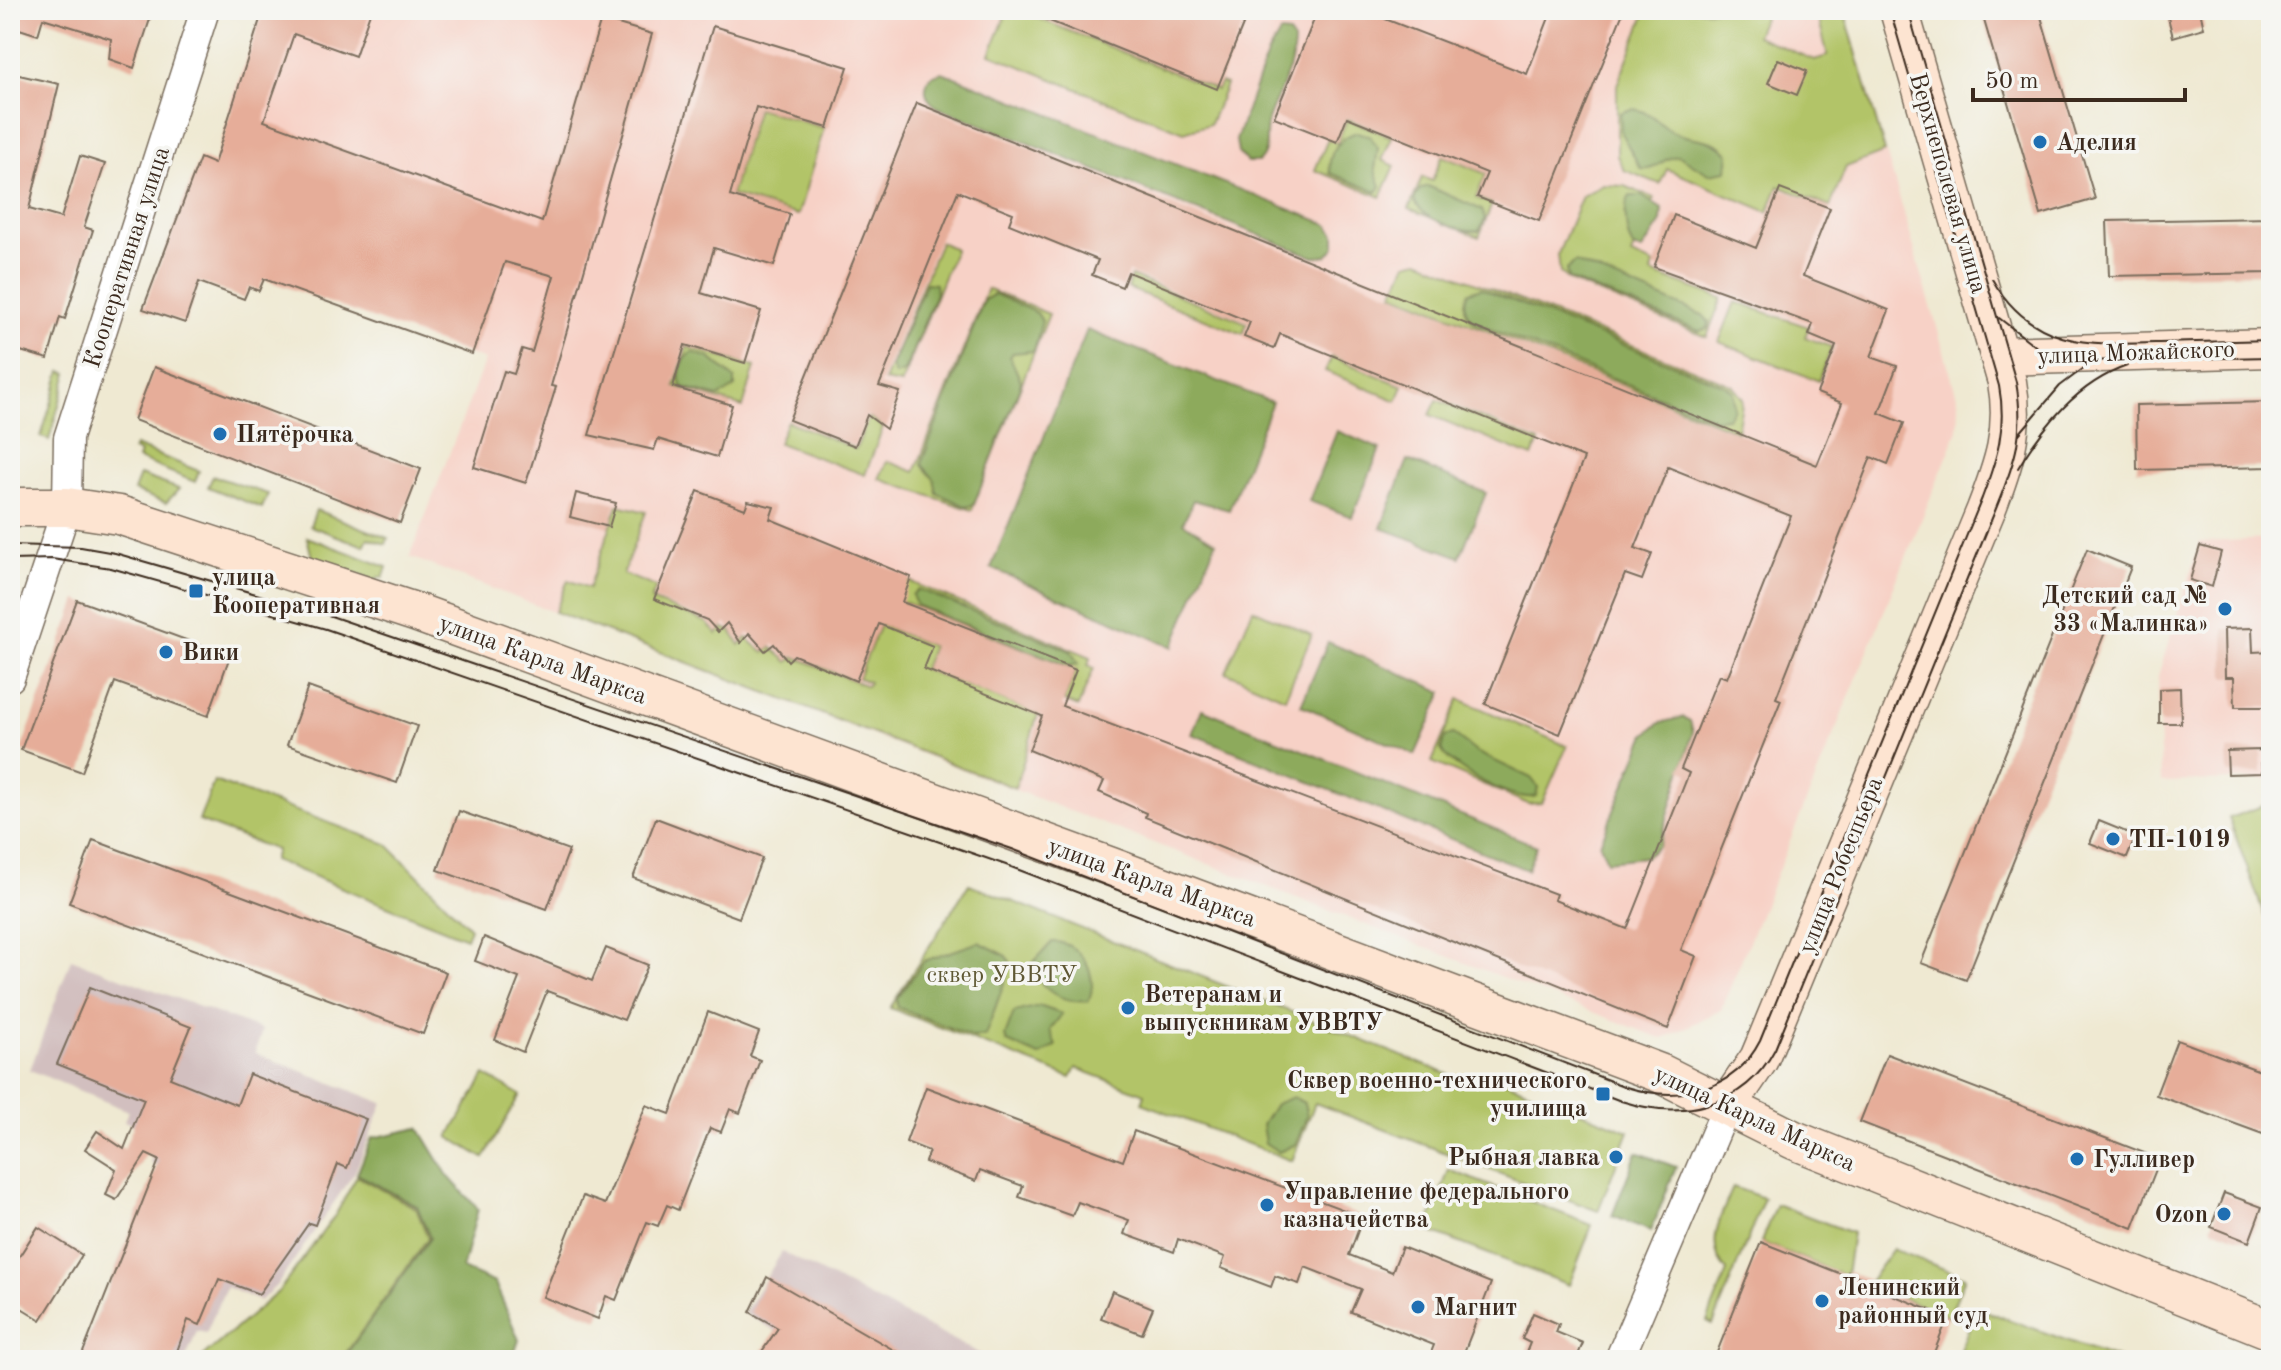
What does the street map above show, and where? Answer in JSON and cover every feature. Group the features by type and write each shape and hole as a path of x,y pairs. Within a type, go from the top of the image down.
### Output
{"main road":[{"name":"Верхнеполевая улица","path":"1899,10 2000,356"},
{"name":"улица Можайского","path":"2000,356 2271,348"},
{"name":"улица Робеспьера","path":"1727,1106 1759,1059 2007,454 2011,402 2000,356"},
{"name":"улица Карла Маркса","path":"10,507 67,507 162,527 415,612 1363,960 1662,1074 1794,1140 2271,1330"}],"street":[{"name":"Кооперативная улица","path":"10,678 67,507 68,438 205,10"},
{"name":"улица Робеспьера","path":"1619,1360 1727,1106"}],"shaded area":[{"path":"263,10 1845,10 1959,403 1958,430 1721,1010 1663,1039 410,557 485,360 183,249 233,111 229,109"},
{"name":"Детский сад № 33 «Малинка»","path":"2271,539 2271,779 2161,782 2158,676 2200,542"},
{"path":"71,959 262,1030 255,1053 383,1103 355,1172 277,1285 260,1301 226,1287 206,1333 197,1331 185,1360 79,1360 157,1166 150,1162 160,1136 124,1121 128,1111 30,1070"},
{"path":"782,1252 992,1360 827,1360 744,1313"}],"green space":[{"path":"1008,10 1017,10 1217,90 1221,83 1226,85 1210,124 1184,132 990,54"},
{"path":"1647,10 1766,10 1756,36 1814,60 1828,56 1816,10 1844,10 1885,152 1846,167 1830,207 1779,186 1768,212 1667,169 1660,184 1624,170 1617,156 1617,85"},
{"path":"1280,33 1289,34 1294,41 1291,61 1268,120 1262,158 1258,162 1247,162 1238,153 1236,140 1267,55"},
{"path":"942,72 1327,224 1335,234 1335,247 1327,256 1314,257 937,107 926,89 931,76"},
{"path":"757,108 824,128 798,215 731,195"},
{"path":"1631,109 1645,112 1676,133 1717,144 1729,154 1727,171 1709,174 1679,156 1641,169 1621,133 1620,113"},
{"path":"1347,119 1392,137 1382,160 1395,166 1381,197 1315,170 1328,139 1337,143"},
{"path":"1357,132 1370,136 1378,148 1375,170 1381,186 1377,192 1330,173 1332,153 1345,138"},
{"path":"1442,156 1486,174 1476,198 1492,204 1479,237 1409,209 1422,177 1432,181"},
{"path":"1603,185 1624,186 1654,198 1631,255 1653,264 1651,273 1722,298 1707,337 1571,282 1560,273 1558,254 1582,196"},
{"path":"1428,186 1482,210 1485,219 1479,231 1452,227 1424,213 1414,200 1420,189"},
{"path":"1630,196 1642,196 1662,209 1661,222 1642,250 1634,249 1627,231 1626,208"},
{"path":"940,242 955,249 901,384 884,381"},
{"path":"1419,260 1732,385 1743,399 1737,431 1393,293 1407,263"},
{"path":"1575,262 1703,315 1709,322 1708,329 1699,331 1568,279 1566,270"},
{"path":"1131,276 1247,323 1243,334 1127,288"},
{"path":"926,283 935,284 936,294 904,372 895,375 891,366"},
{"path":"1481,288 1727,386 1733,392 1734,409 1727,418 1714,419 1476,323 1467,313 1465,301 1469,292"},
{"path":"987,289 1049,314 972,510 879,479 887,461 915,472"},
{"path":"995,294 1037,313 1042,321 1034,351 1013,353 1010,357 1021,381 1020,386 974,504 967,507 937,493 934,479 922,465 984,300"},
{"path":"1735,302 1809,327 1805,337 1832,347 1819,381 1719,342"},
{"path":"1087,330 1272,402 1229,510 1193,500 1183,523 1216,542 1173,647 991,568"},
{"path":"687,347 755,367 743,407 675,386"},
{"path":"692,352 710,358 735,379 735,387 718,397 683,387 681,368"},
{"path":"1332,357 1403,386 1397,401 1325,371"},
{"path":"61,371 68,373 49,440 41,437"},
{"path":"1437,400 1539,442 1532,457 1430,415"},
{"path":"869,417 883,427 865,475 778,443 787,421 856,449"},
{"path":"1337,431 1380,449 1352,517 1309,501"},
{"path":"135,446 199,471 195,482 138,459 140,453 133,450"},
{"path":"1408,460 1486,493 1460,557 1381,528"},
{"path":"140,475 179,489 166,503 134,491"},
{"path":"213,476 268,494 262,508 208,487"},
{"path":"618,505 646,512 623,574 656,587 651,600 706,622 717,634 724,628 731,631 740,645 747,638 764,653 771,647 788,662 795,657 867,686 869,682 858,678 880,625 932,646 923,669 1038,714 1015,788 555,612 568,580 589,588"},
{"path":"316,510 388,538 386,544 368,538 364,546 310,526"},
{"path":"307,537 387,567 383,578 378,577 376,581 312,558"},
{"path":"899,577 1091,657 1088,665 1094,668 1078,707 1064,701 1076,670 891,597"},
{"path":"918,589 1071,651 1078,664 1068,666 916,605 912,595"},
{"path":"1253,609 1312,635 1285,698 1226,672"},
{"path":"1328,642 1443,692 1415,755 1301,705"},
{"path":"1459,699 1567,746 1542,803 1528,804 1432,762"},
{"path":"1202,709 1537,846 1527,870 1192,734"},
{"path":"1683,717 1690,721 1693,732 1659,846 1645,857 1607,861 1600,844 1646,734 1660,723"},
{"path":"1453,734 1476,752 1531,778 1538,787 1536,796 1515,795 1500,790 1457,765 1441,749 1445,737"},
{"path":"214,781 387,844 470,928 466,938 273,860 276,850 199,821"},
{"path":"2271,803 2271,915 2265,917 2229,818"},
{"name":"сквер УВВТУ","path":"969,884 1452,1076 1489,1075 1629,1131 1598,1211 1315,1103 1292,1161 1142,1103 1145,1094 1076,1068 1071,1078 890,1008"},
{"path":"979,942 1007,956 1011,964 985,1036 973,1037 897,1007 897,999 924,961"},
{"path":"1052,942 1071,947 1085,962 1092,981 1088,1001 1069,1000 1053,993 1035,972 1033,963"},
{"path":"1039,1006 1062,1014 1050,1030 1056,1046 1039,1056 1007,1042 1005,1036 1014,1012"},
{"path":"485,1075 520,1095 484,1158 449,1137"},
{"path":"1293,1097 1304,1103 1307,1116 1296,1144 1279,1152 1265,1143 1262,1125 1275,1104"},
{"path":"419,1128 448,1176 478,1209 462,1269 495,1283 519,1340 512,1360 342,1360 430,1238 417,1206 357,1174 372,1138"},
{"path":"1637,1152 1676,1167 1651,1231 1612,1216"},
{"path":"1449,1170 1592,1225 1569,1285 1426,1230"},
{"path":"357,1176 416,1208 428,1238 341,1360 199,1360 279,1291 336,1214"},
{"path":"1733,1187 1764,1198 1713,1325 1707,1322 1727,1271 1716,1251 1715,1240"},
{"path":"1776,1204 1852,1233 1846,1276 1761,1242"},
{"path":"1893,1249 1965,1277 1949,1317 1867,1284"},
{"path":"1977,1308 2121,1360 1956,1360"}],"building":[{"path":"10,10 153,10 134,68 109,59 111,39 43,18 38,35 10,26"},
{"path":"263,10 371,10 355,56 294,34 264,121 542,222 601,19 652,34 551,386 556,387 526,483 474,467 504,371 514,374 522,349 532,352 554,276 505,262 472,354 264,279 259,291 249,287 244,299 199,282 185,323 143,309 200,158 214,164"},
{"path":"1234,10 1247,15 1217,89 1025,11"},
{"path":"1318,10 1389,10 1385,19 1527,74 1552,10 1624,10 1539,221 1477,197 1487,173 1347,117 1337,142 1274,117"},
{"path":"1981,10 2039,10 2095,199 2041,215"},
{"path":"2166,10 2200,10 2204,28 2173,37"},
{"path":"713,26 848,67 828,128 756,107 730,196 790,214 774,266 714,248 701,293 761,311 745,363 685,345 673,387 732,405 717,457 658,439 654,450 589,435"},
{"path":"1778,59 1807,71 1797,95 1768,83"},
{"path":"10,73 59,84 29,209 61,218 80,156 105,164 84,227 93,230 65,319 60,317 48,359 10,348 10,187 15,172 10,171"},
{"path":"917,103 1817,465 1842,403 1817,393 1836,346 1809,335 1813,324 1654,267 1674,215 1756,248 1780,189 1830,208 1803,276 1889,310 1871,357 1897,366 1879,413 1904,423 1888,464 1871,457 1776,698 1781,700 1681,950 1696,956 1668,1029 1145,817 1146,813 1099,792 1104,781 1029,750 1042,716 924,669 933,646 879,624 856,681 794,655 788,661 774,644 765,651 749,633 741,643 727,623 718,632 707,620 654,599 698,491 745,509 748,501 774,507 770,519 911,577 902,602 1076,670 1062,706 1556,894 1554,900 1627,929 1689,773 1681,769 1719,675 1727,678 1791,516 1668,467 1635,548 1652,554 1642,580 1625,574 1560,734 1485,704 1584,458 1280,334 1274,349 1244,337 1250,322 1128,272 1122,287 1092,275 1098,260 1009,224 1013,213 958,191 879,386 900,392 886,429 867,415 855,446 789,420"},
{"path":"2271,218 2271,273 2109,276 2107,221"},
{"path":"154,367 421,469 400,523 134,420"},
{"path":"2271,402 2271,467 2137,470 2136,405"},
{"path":"576,493 616,503 609,527 570,517"},
{"path":"2200,546 2221,552 2212,587 2190,580"},
{"path":"2087,549 2131,567 1966,980 1921,963"},
{"path":"77,600 230,656 208,716 115,682 82,772 21,750"},
{"path":"2252,628 2253,652 2271,651 2271,707 2235,707 2234,677 2225,677 2224,629"},
{"path":"308,687 417,726 397,783 287,745"},
{"path":"2180,688 2181,723 2159,723 2159,689"},
{"path":"2261,750 2262,773 2228,774 2227,751"},
{"path":"459,811 569,850 547,909 438,870"},
{"path":"656,818 762,858 739,918 633,878"},
{"name":"ТП-1019","path":"2099,821 2136,836 2127,858 2090,843"},
{"path":"93,840 446,972 423,1034 69,903"},
{"path":"484,937 592,981 606,948 648,965 624,1020 547,991 523,1052 495,1040 519,978 475,961"},
{"path":"90,987 191,1027 170,1078 237,1105 249,1074 366,1119 347,1168 338,1164 315,1225 309,1223 259,1294 219,1279 200,1325 188,1320 174,1360 80,1360 159,1160 146,1154 116,1200 106,1195 116,1169 85,1149 97,1131 124,1149 144,1099 57,1064"},
{"path":"708,1012 759,1032 750,1056 760,1060 740,1113 730,1109 721,1132 710,1128 678,1210 667,1205 658,1226 647,1222 616,1300 606,1296 598,1319 543,1297 583,1196 605,1204 646,1105 670,1114"},
{"path":"2177,1040 2271,1075 2271,1137 2156,1095"},
{"path":"1887,1054 2160,1159 2133,1228 1860,1122"},
{"path":"926,1087 1123,1161 1134,1131 1363,1217 1349,1255 1392,1272 1402,1247 1491,1283 1461,1360 1428,1360 1434,1345 1351,1312 1361,1289 1305,1267 1299,1284 1275,1276 1271,1287 1221,1268 1225,1257 1178,1239 1174,1252 1124,1234 1129,1220 1078,1202 1072,1216 1019,1197 1023,1186 980,1170 976,1181 925,1162 929,1151 906,1142"},
{"path":"2224,1193 2262,1207 2249,1242 2211,1227"},
{"path":"38,1227 82,1255 41,1320 10,1301 10,1271"},
{"name":"Ленинский районный суд","path":"1761,1242 1846,1276 1848,1272 1869,1280 1867,1285 1948,1317 1931,1360 1714,1360"},
{"path":"767,1277 911,1360 756,1360 778,1328 750,1312"},
{"path":"1112,1291 1153,1308 1142,1334 1101,1318"},
{"path":"1533,1313 1559,1324 1556,1332 1583,1343 1576,1360 1523,1360 1530,1343 1522,1339"}],"tram line":[{"path":"10,545 81,547 115,553 328,615 1012,849 1626,1087 1665,1094 1703,1089 1735,1072 1760,1041 1982,498 1999,443 2002,416 1999,386 1890,10"},
{"path":"10,560 52,559 111,568 326,629 1006,865 1621,1101 1666,1109 1709,1104 1746,1085 1762,1069 1775,1049 1997,506 2017,446 2020,416 2016,382 1908,10"},
{"path":"1992,279 2008,302 2025,318 2064,338 2109,344 2271,340"},
{"path":"1999,318 2038,348 2079,361 2271,357"},
{"path":"2019,434 2060,386 2096,359"},
{"path":"2018,468 2039,436 2064,407 2093,383 2127,366"}],"place":[{"name":"Аделия","path":"2040,142"},
{"name":"Пятёрочка","path":"220,434"},
{"name":"улица Кооперативная","path":"196,591"},
{"name":"Детский сад № 33 «Малинка»","path":"2225,609"},
{"name":"Вики","path":"166,652"},
{"name":"ТП-1019","path":"2113,839"},
{"name":"Ветеранам и выпускникам УВВТУ","path":"1128,1008"},
{"name":"Сквер военно-технического училища","path":"1603,1094"},
{"name":"Рыбная лавка","path":"1616,1157"},
{"name":"Гулливер","path":"2077,1159"},
{"name":"Управление федерального казначейства","path":"1267,1205"},
{"name":"Ozon","path":"2224,1214"},
{"name":"Ленинский районный суд","path":"1822,1301"},
{"name":"Магнит","path":"1418,1307"}]}
